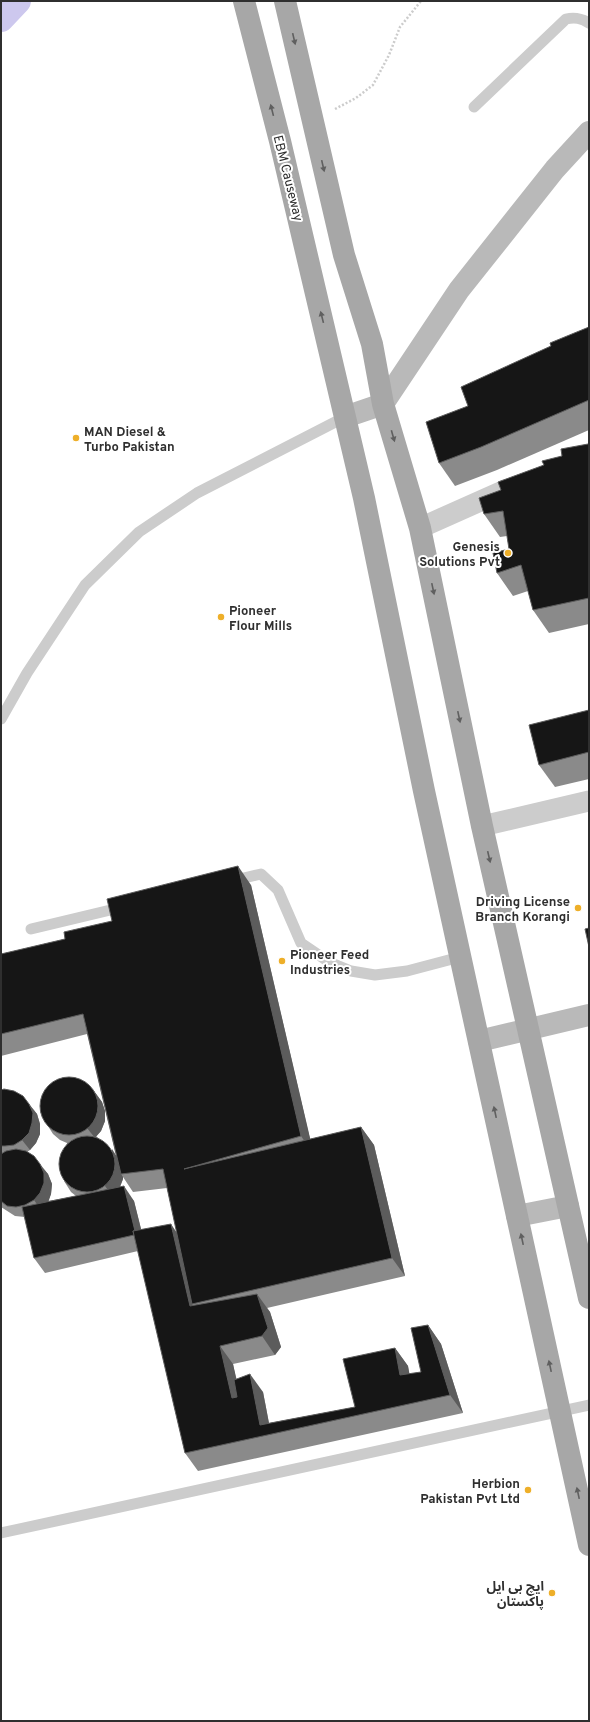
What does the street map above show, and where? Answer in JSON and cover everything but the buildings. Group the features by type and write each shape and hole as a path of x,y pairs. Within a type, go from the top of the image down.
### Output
{"main road":[{"name":"EBM Causeway","path":"244,1 278,134 364,498 424,791 589,1545"},
{"path":"285,1 344,255 372,344 384,404 420,528 482,826 588,1291"},
{"path":"345,417 384,404 459,290 556,169 589,132"},
{"path":"479,1040 589,1015"},
{"path":"517,1216 568,1206"}],"street":[{"path":"420,528 526,480"},
{"path":"482,826 589,801"}],"lane":[{"path":"474,107 566,19 582,19 589,23"},
{"path":"1,719 27,673 85,585 139,532 197,493 345,417"},
{"path":"222,884 261,874 278,890 301,943 329,962 351,971 375,975 407,971 460,957"},
{"path":"30,929 130,906"},
{"path":"1,1533 589,1405"}],"path":[{"path":"313,120 356,98 373,86 390,55 400,27 420,1"}],"waterway":[{"path":"1,19 18,1"}],"place":[{"name":"MAN Diesel & Turbo Pakistan","path":"76,438"},
{"name":"Genesis Solutions Pvt","path":"508,553"},
{"name":"Pioneer Flour Mills","path":"221,617"},
{"name":"Driving License Branch Korangi","path":"578,908"},
{"name":"Pioneer Feed Industries","path":"282,961"},
{"name":"Herbion Pakistan Pvt Ltd","path":"528,1490"},
{"name":"ایچ بی ایل پاکستان","path":"552,1593"}]}
